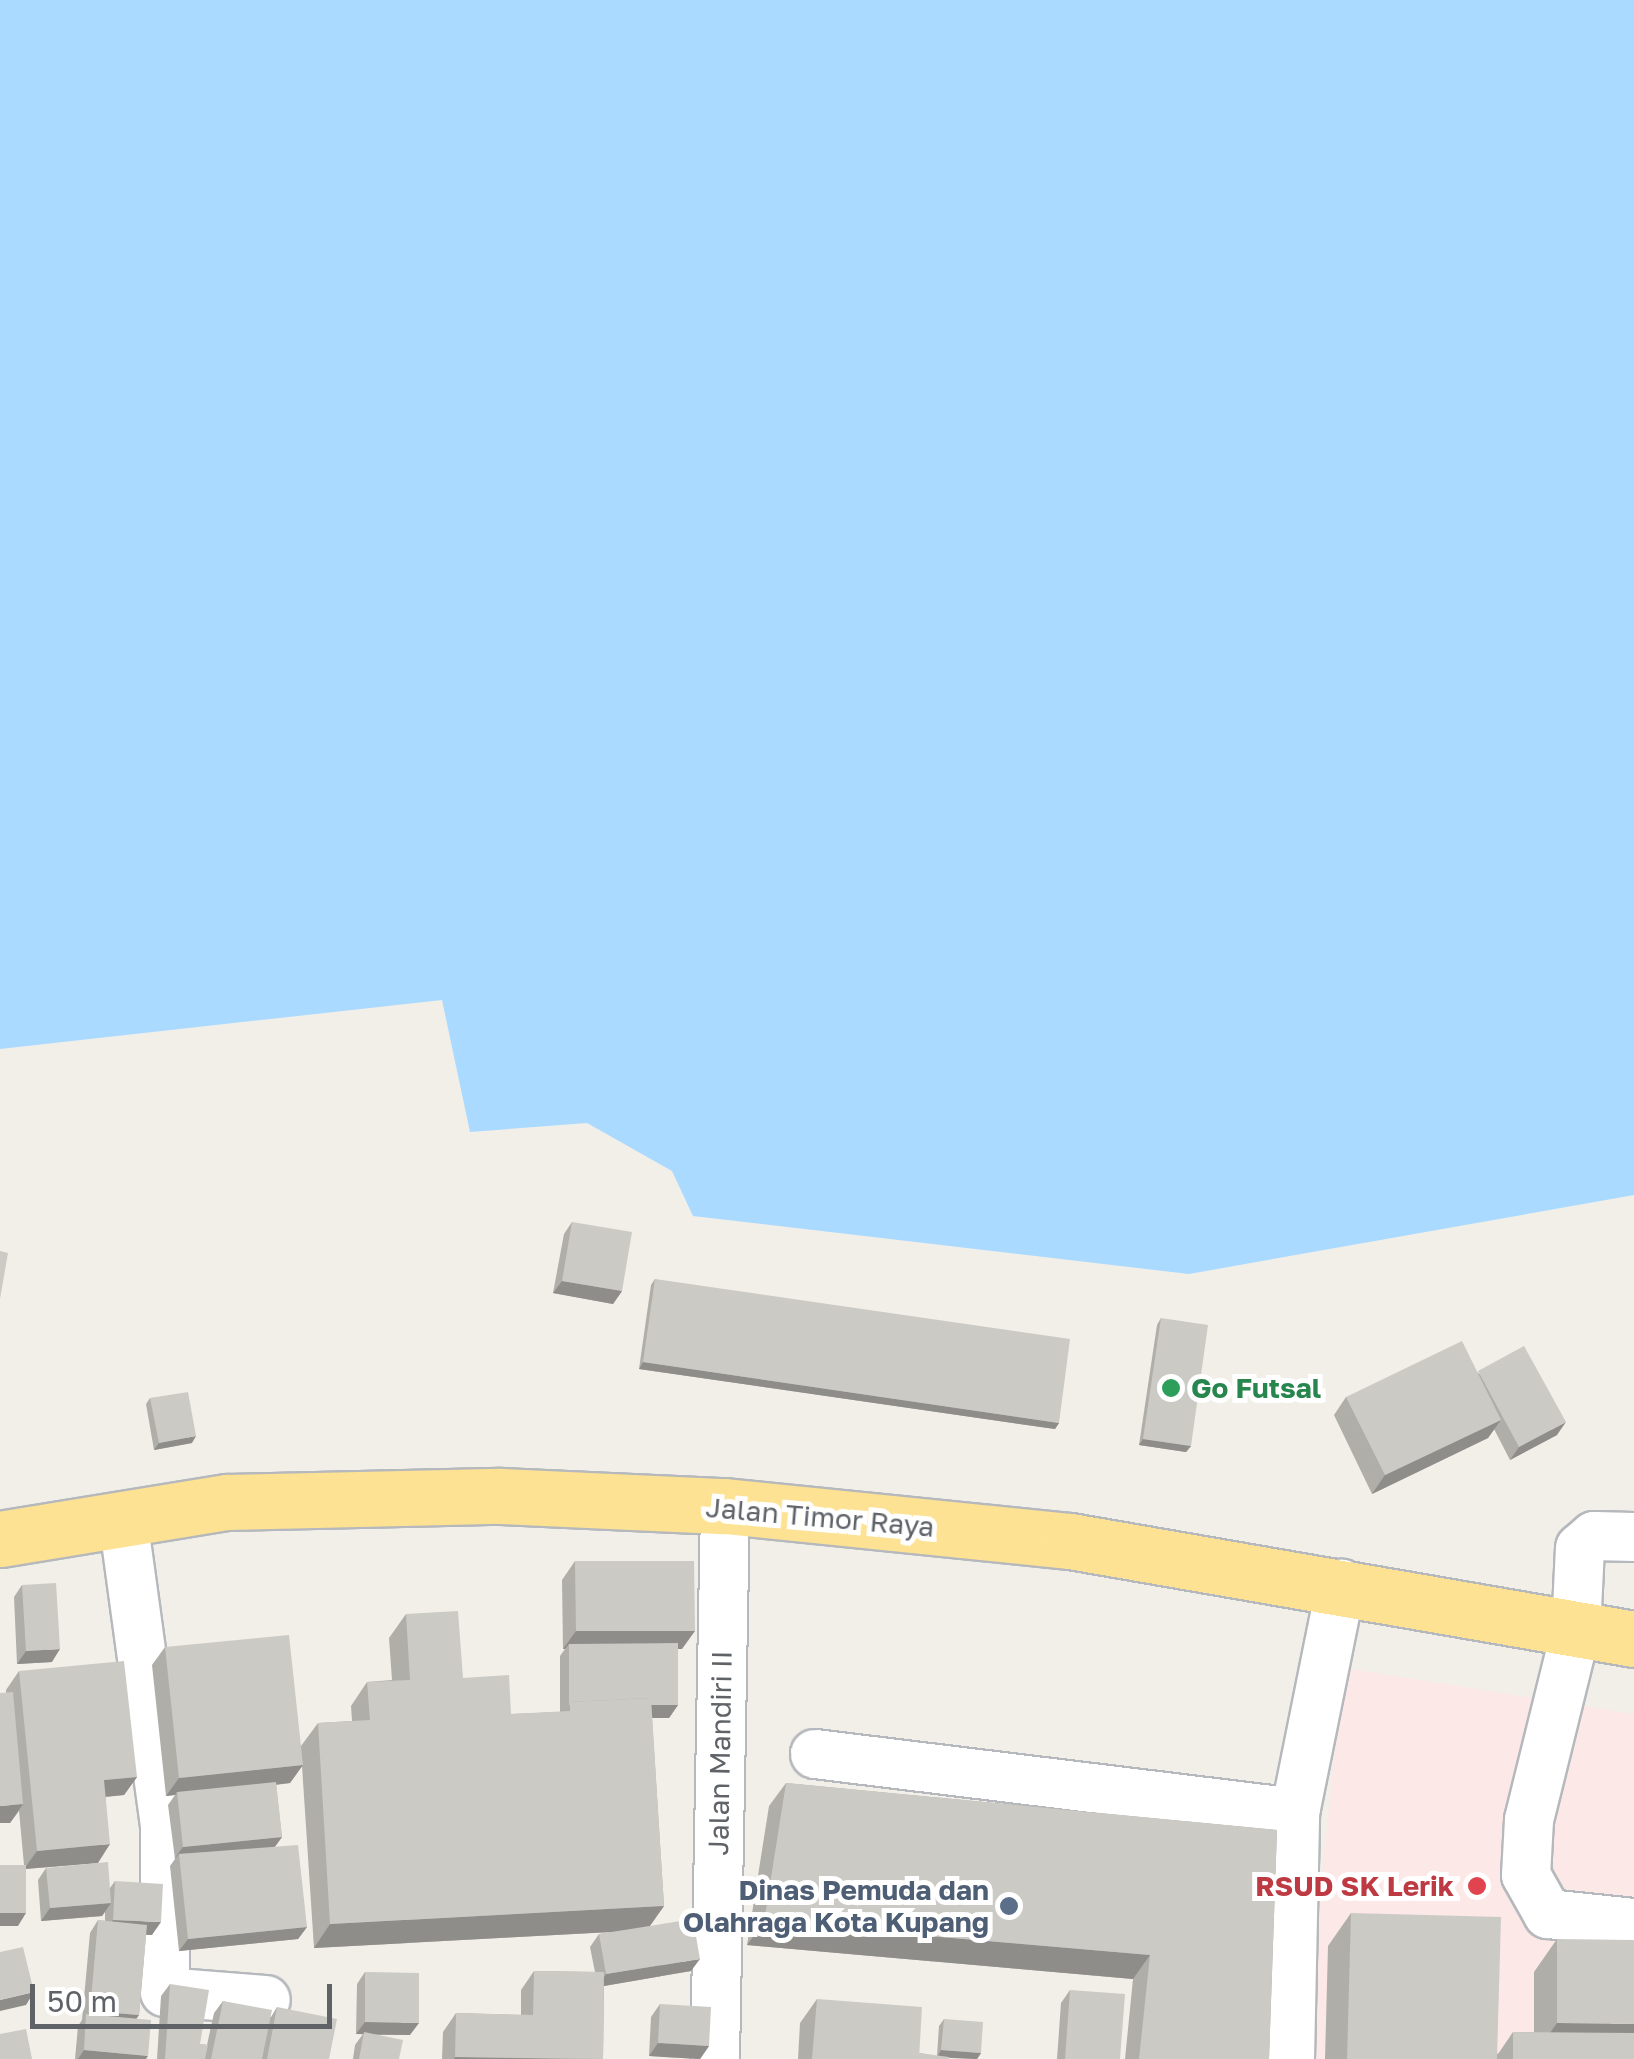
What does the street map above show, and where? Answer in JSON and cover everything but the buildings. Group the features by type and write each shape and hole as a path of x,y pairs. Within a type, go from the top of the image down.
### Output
{"highway":[{"name":"Jalan Timor Raya","path":"0,1539 227,1502 462,1497 725,1506 1070,1541 1341,1584 1634,1639"}],"street":[{"name":"Jalan Mandiri II","path":"715,2059 725,1506"},
{"path":"123,1519 165,1826 165,1992 266,2000"},
{"path":"1634,1536 1594,1536 1580,1548 1576,1630 1529,1820 1526,1875 1548,1914 1634,1923"},
{"path":"1290,2059 1295,1813 1341,1584"},
{"path":"815,1754 1295,1813"}],"shaded area":[{"name":"RSUD SK Lerik","path":"1344,1668 1634,1714 1634,2059 1302,2059"}],"water":[{"path":"0,0 1634,0 1634,1195 1189,1274 693,1216 672,1171 587,1123 470,1132 442,1000 0,1049"}],"place":[{"name":"Go Futsal","path":"1171,1388"},
{"name":"RSUD SK Lerik","path":"1477,1886"},
{"name":"Dinas Pemuda dan Olahraga Kota Kupang","path":"1009,1906"}]}
